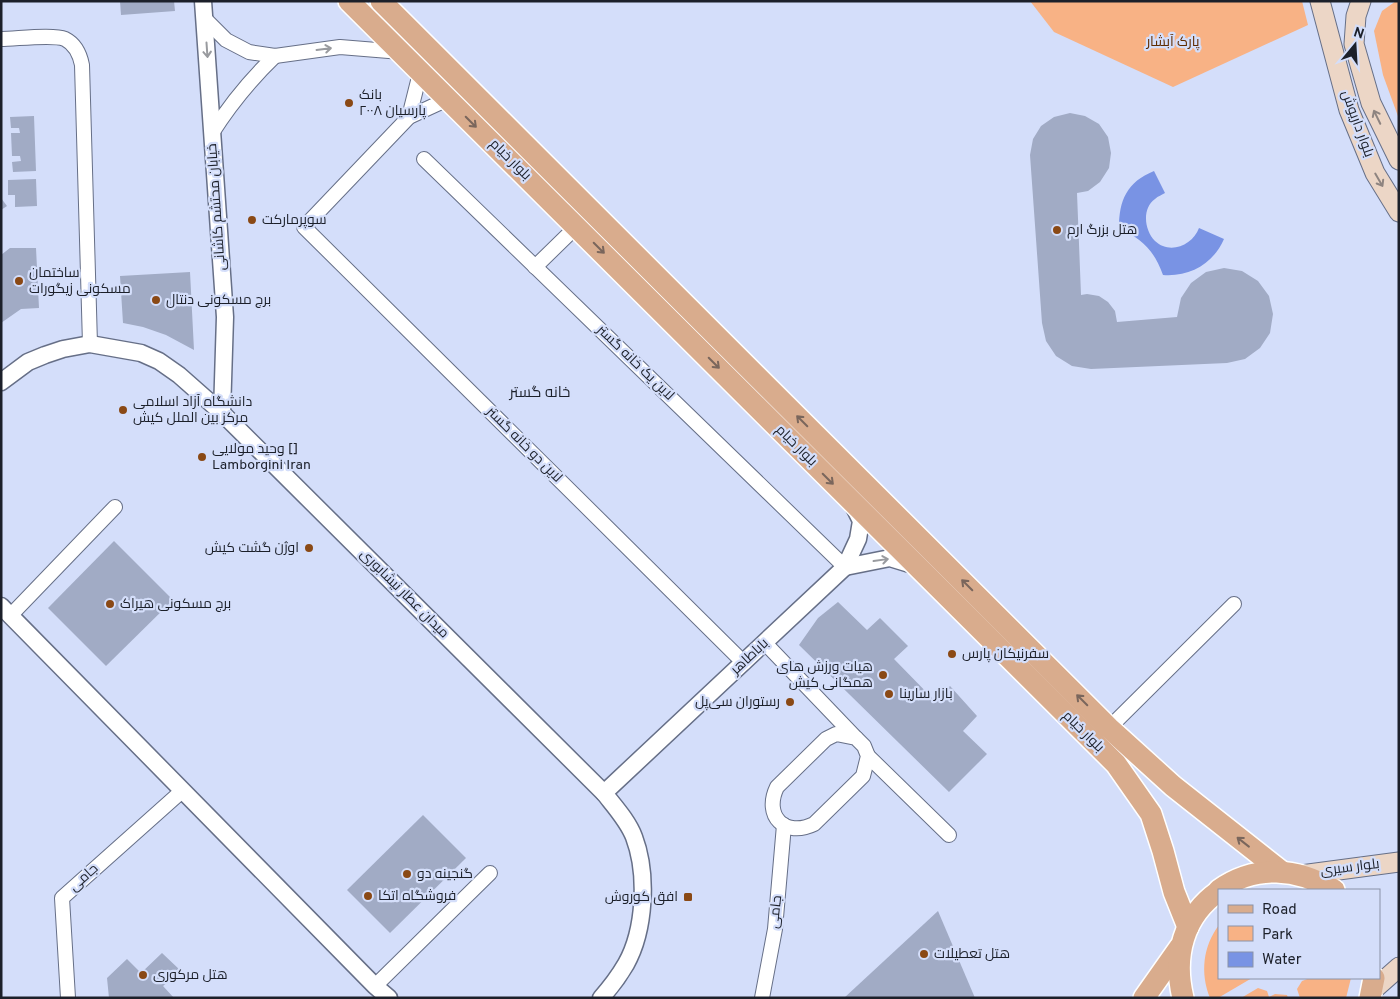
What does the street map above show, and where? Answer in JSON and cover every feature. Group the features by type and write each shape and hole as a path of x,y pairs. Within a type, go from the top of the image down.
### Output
{"main road":[{"name":"بلوار خیام","path":"349,1 1116,764 1151,814 1163,851 1185,936"},
{"name":"بلوار خیام","path":"381,1 1109,728 1173,786 1291,873"},
{"name":"بلوار داریوش","path":"1320,1 1348,110 1376,173 1399,212"},
{"name":"بلوار داریوش","path":"1361,1 1356,16 1354,44 1371,103 1399,160"},
{"name":"بلوار سیری","path":"1291,873 1399,862"},
{"path":"1221,889 1244,877 1263,872 1291,873 1319,881 1332,889"},
{"path":"1144,998 1185,936 1198,910 1218,891"},
{"path":"1183,998 1179,983 1178,964 1185,936"},
{"path":"1372,989 1399,967"}],"street":[{"path":"204,9 226,40 249,52 276,56 340,47 401,52"},
{"name":"خیابان محتشم کاشانی","path":"204,9 225,317 222,413"},
{"path":"1,40 52,37 65,39 74,46 80,55 82,65 90,344"},
{"path":"212,133 229,106 252,78 276,56"},
{"path":"409,117 420,73"},
{"path":"409,117 448,99"},
{"name":"لاین دو خانه گستر","path":"409,117 304,227 744,663"},
{"name":"لاین یک خانه گستر","path":"424,159 845,567"},
{"path":"535,267 577,226"},
{"name":"میدان عطار نیشابوری","path":"1,382 28,362 45,354 90,344 141,353 159,361 179,375 222,413 604,793 622,815 634,836 640,862 642,887 639,924 633,946 626,964 601,998"},
{"name":"باباطاهر","path":"604,793 845,567 858,539 861,521 852,503"},
{"path":"115,507 6,611 182,791 389,998"},
{"path":"845,567 890,558 916,566"},
{"path":"1109,728 1234,604"},
{"path":"765,643 864,746 868,756 949,835"},
{"path":"856,738 836,734 826,739 777,787 772,797 772,808 776,817 784,825 794,829 804,829 814,824 863,776 868,756"},
{"name":"جامی","path":"68,998 62,898 182,791"},
{"name":"جامی","path":"762,998 774,929 784,825"},
{"path":"375,986 490,873"}],"green space":[{"name":"پارک آبشار","path":"1030,1 1302,1 1308,25 1173,87 1054,32"},
{"path":"1396,1 1399,1 1399,119 1383,75 1374,31 1382,11"},
{"path":"1218,927 1218,979 1250,979 1218,998 1210,998 1204,969 1206,951"},
{"path":"1307,979 1351,979 1346,998 1300,998 1297,989 1302,981"},
{"path":"1258,988 1267,991 1269,997 1275,994 1287,995 1288,998 1241,998"}],"water":[{"path":"1154,171 1165,193 1151,203 1146,213 1147,225 1155,241 1161,245 1174,248 1192,239 1199,228 1224,239 1207,262 1182,274 1163,275 1156,259 1146,246 1134,236 1119,228 1119,218 1126,193 1137,181"}],"building":[{"path":"120,1 174,1 175,11 121,15"},
{"name":"هتل بزرگ ارم","path":"1070,113 1085,116 1099,124 1108,137 1111,153 1109,168 1100,182 1088,191 1077,193 1081,295 1099,296 1108,302 1115,311 1117,322 1177,317 1181,298 1191,283 1206,272 1224,268 1242,271 1258,281 1269,296 1273,314 1270,333 1260,348 1245,359 1227,363 1091,369 1072,366 1056,356 1046,341 1042,323 1030,155 1033,139 1041,126 1054,117"},
{"path":"34,116 36,171 13,172 12,162 21,161 20,156 12,156 11,133 20,133 19,128 11,128 10,117"},
{"path":"36,179 37,206 15,207 15,195 8,195 8,180"},
{"path":"1,198 7,206 1,210"},
{"name":"ساختمان مسکونی زیگورات","path":"10,248 36,248 39,308 21,309 1,323 1,255"},
{"name":"برج مسکونی دنتال","path":"190,272 194,350 166,335 143,327 123,323 120,276"},
{"name":"برج مسکونی هیراک","path":"114,541 173,600 106,666 48,608"},
{"name":"بازار سارینا","path":"838,602 867,630 880,618 908,646 894,659 936,702 950,686 977,716 963,731 987,754 949,792 799,645 818,618"},
{"name":"گنجینه دو","path":"423,815 466,858 390,933 347,890"},
{"name":"هتل تعطیلات","path":"938,911 975,998 844,998"},
{"name":"هتل مرکوری","path":"162,953 181,971 163,986 174,998 109,998 107,978 127,959 141,973"}],"place":[{"name":"بانک پارسیان ۲۰۰۸","path":"349,103"},
{"name":"سوپرمارکت","path":"252,220"},
{"name":"هتل بزرگ ارم","path":"1057,230"},
{"name":"ساختمان مسکونی زیگورات","path":"19,281"},
{"name":"برج مسکونی دنتال","path":"156,300"},
{"name":"دانشگاه آزاد اسلامی مرکز بین الملل کیش","path":"123,410"},
{"name":"وحید مولایی [] Lamborgini Iran","path":"202,457"},
{"name":"اوژن گشت كيش","path":"309,548"},
{"name":"برج مسکونی هیراک","path":"110,604"},
{"name":"سفرنیکان پارس","path":"952,654"},
{"name":"هیات ورزش های همگانی کیش","path":"883,675"},
{"name":"بازار سارینا","path":"889,694"},
{"name":"رستوران سی‌پل","path":"790,702"},
{"name":"گنجینه دو","path":"407,874"},
{"name":"فروشگاه اتکا","path":"368,896"},
{"name":"افق کوروش","path":"688,897"},
{"name":"هتل تعطیلات","path":"924,954"},
{"name":"هتل مرکوری","path":"143,975"}],"district":[{"name":"خانه گستر","path":"540,393"}]}
